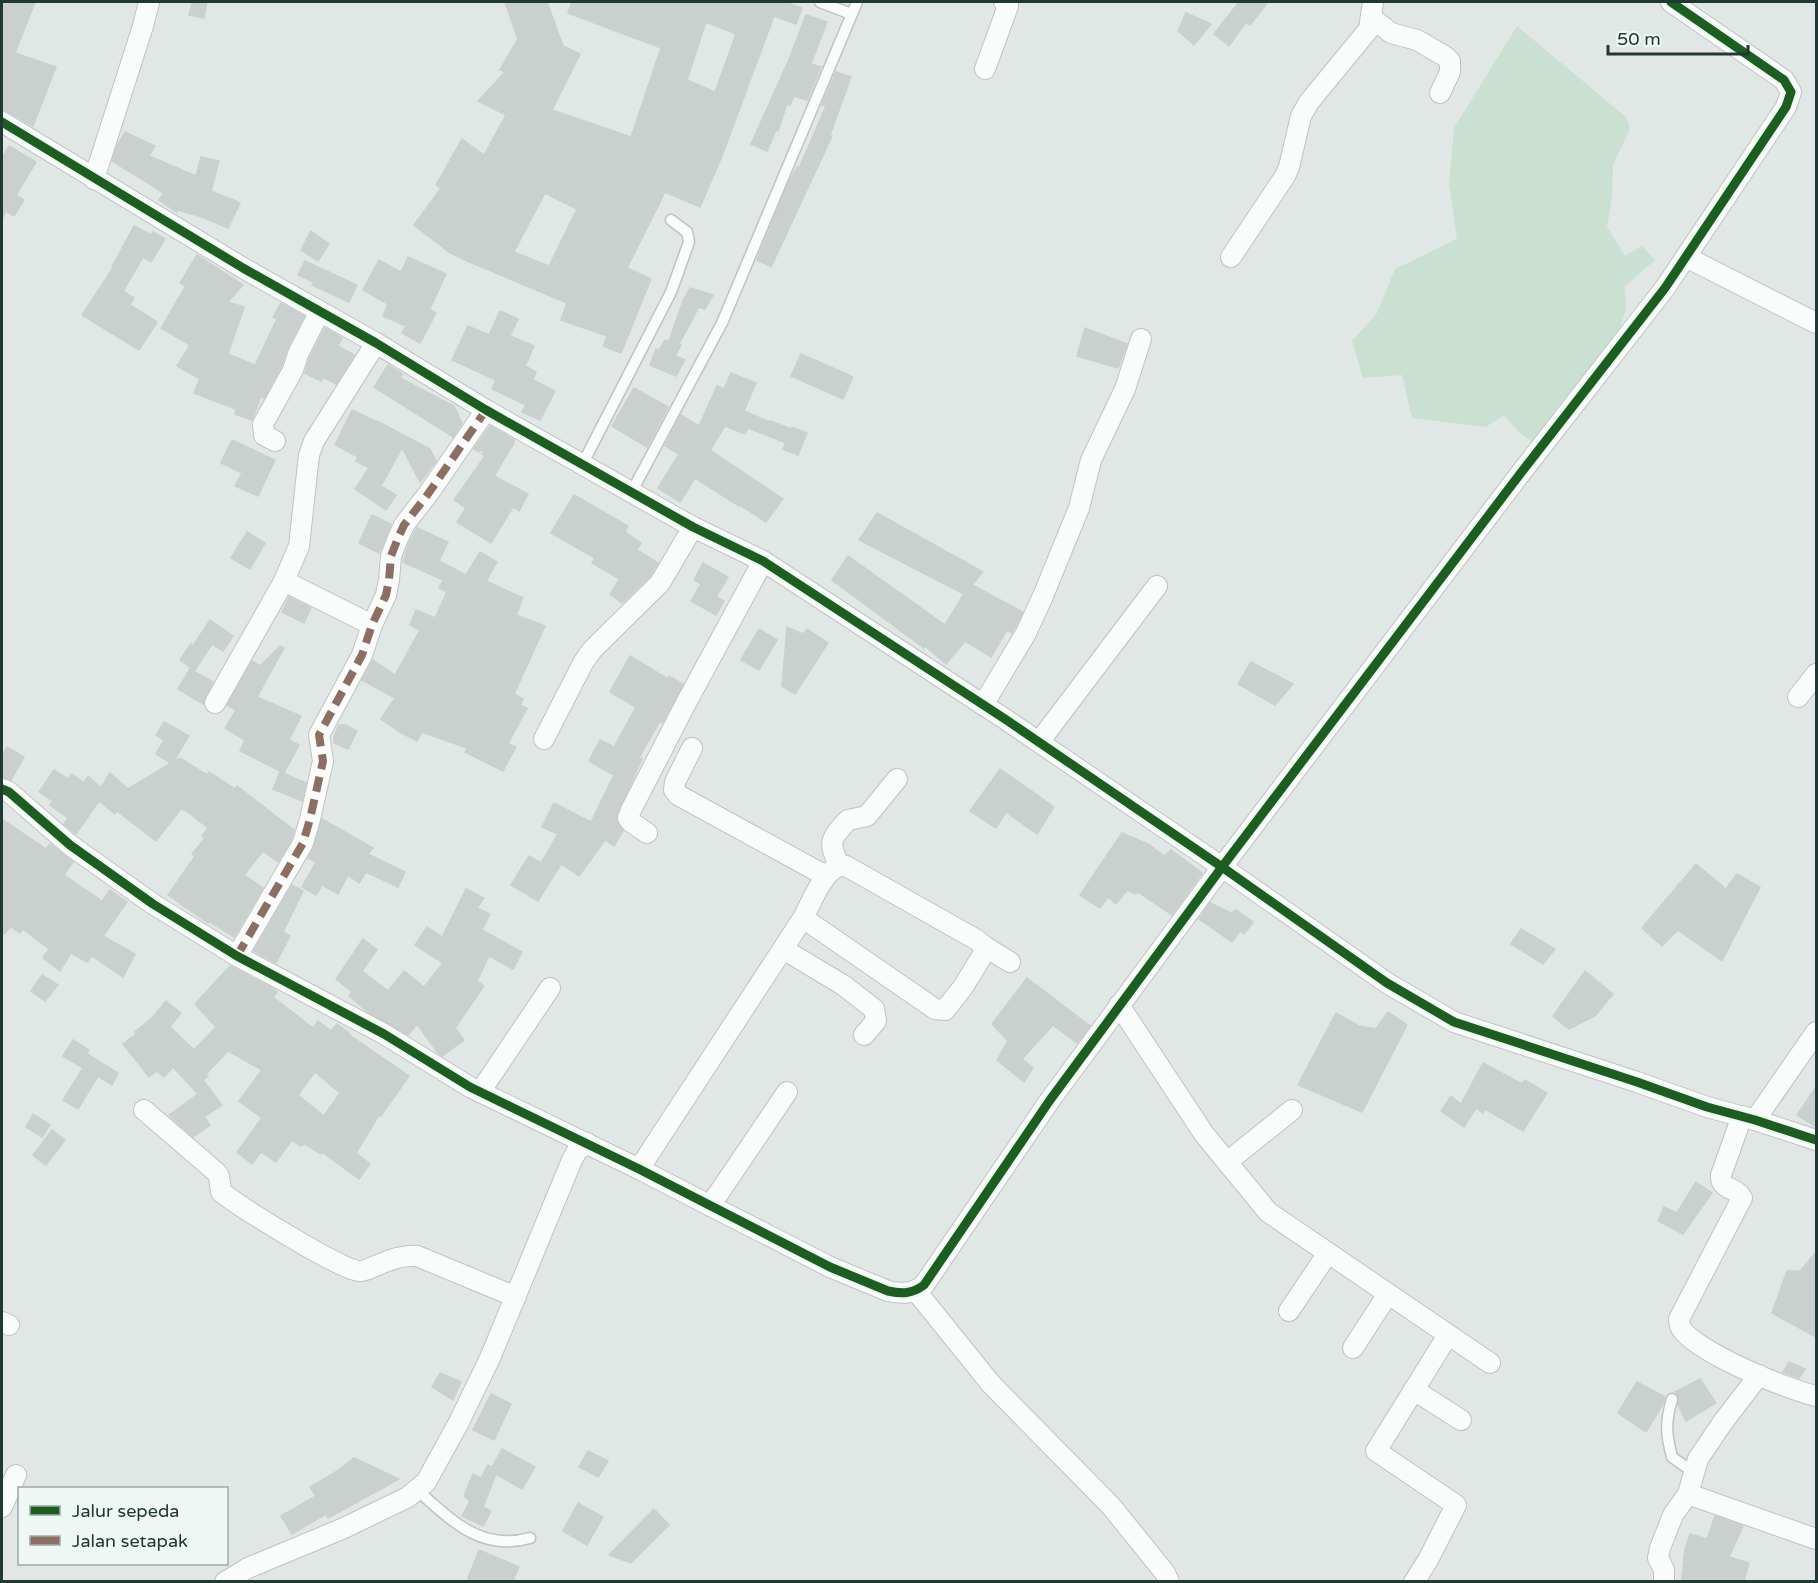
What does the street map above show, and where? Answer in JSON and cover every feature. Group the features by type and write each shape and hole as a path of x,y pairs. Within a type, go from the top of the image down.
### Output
{"street":[{"path":"94,179 149,2"},
{"path":"985,69 1008,6 1004,2"},
{"path":"2,789 9,792 70,845 153,904 237,956 384,1034 480,1092 639,1169 830,1267 888,1292 916,1291 931,1276 1050,1100 1222,867 1520,474 1665,288 1786,107 1791,92 1784,80 1671,2"},
{"path":"1372,9 1391,33 1417,40 1450,61 1450,72 1440,93"},
{"path":"1231,257 1285,176 1300,116 1369,29 1372,9"},
{"path":"2,122 243,268 376,343 486,410 693,527 763,561 1039,742 1386,983 1454,1022 1707,1107 1816,1140"},
{"path":"1686,257 1816,323"},
{"path":"275,441 264,435 263,424 293,370 298,354 320,311"},
{"path":"983,705 1026,633 1043,596 1079,508 1091,460 1125,389 1141,339"},
{"path":"215,703 284,581 299,546 309,455 314,441 376,343"},
{"path":"237,956 303,843 322,761 319,735 362,655 372,625 386,595 391,556 404,525 486,410"},
{"path":"544,739 592,650 660,583 693,527"},
{"path":"647,833 628,818 631,810 763,561"},
{"path":"284,581 372,625"},
{"path":"1039,742 1157,586"},
{"path":"1798,698 1816,674"},
{"path":"692,748 675,782 674,790 678,795 832,871 846,866 977,940 1010,962"},
{"path":"639,1169 832,871 832,841 848,820 867,816 897,779"},
{"path":"803,918 940,1011 945,1010 957,995 987,948"},
{"path":"783,949 843,985 871,1006 875,1012 876,1021 864,1035"},
{"path":"480,1092 550,988"},
{"path":"1119,1005 1204,1134 1268,1212 1490,1363"},
{"path":"1816,1032 1749,1118 1721,1175 1720,1182 1723,1186 1737,1191 1742,1198 1679,1319 1680,1328 1692,1339 1734,1365 1816,1396"},
{"path":"710,1206 787,1092"},
{"path":"144,1110 216,1172 219,1176 221,1192 346,1267 361,1271 398,1257 417,1256 516,1297"},
{"path":"1227,1162 1292,1110"},
{"path":"225,1581 248,1568 344,1528 408,1497 426,1482 466,1408 516,1297 572,1160 577,1151 586,1143"},
{"path":"1289,1311 1328,1253"},
{"path":"916,1291 991,1384 1111,1506 1169,1581"},
{"path":"1353,1348 1388,1294"},
{"path":"1414,1581 1428,1560 1456,1504 1376,1451 1448,1335"},
{"path":"1664,1581 1664,1570 1658,1558 1660,1548 1673,1515 1688,1494 1698,1459 1759,1375"},
{"path":"1414,1390 1461,1420"},
{"path":"2,1507 12,1483"},
{"path":"1688,1494 1816,1539"}],"lane":[{"path":"820,2 851,14"},
{"path":"631,493 722,323 857,2"},
{"path":"582,465 671,292 689,242 687,232 671,220"},
{"path":"1672,1399 1666,1417 1666,1434 1672,1457 1693,1472"},
{"path":"417,1490 465,1530 480,1537 514,1542 530,1538"}],"green space":[{"path":"1517,26 1627,118 1630,129 1613,165 1612,197 1607,227 1625,256 1642,246 1655,260 1625,286 1626,308 1620,330 1533,443 1504,415 1486,427 1412,418 1402,375 1363,378 1352,341 1377,313 1395,269 1457,239 1449,184 1454,128"}],"building":[{"path":"2,2 35,2 15,53 56,67 33,126 2,110"},
{"path":"192,2 207,2 204,18 189,15"},
{"path":"505,2 547,2 563,46 580,54 552,110 631,137 661,48 568,13 572,2 785,2 802,8 796,24 774,16 722,156 700,207 665,192 627,268 651,279 621,353 603,346 607,336 561,320 567,303 449,252 414,225 441,188 436,185 462,139 484,155 506,115 478,101 505,72 500,70 518,39","holes":["706,22 736,34 715,92 687,80","545,193 577,209 549,266 514,252"]},
{"path":"1239,2 1268,2 1250,25 1246,22 1229,46 1214,34"},
{"path":"1186,13 1211,24 1194,45 1178,31"},
{"path":"806,15 827,22 811,64 821,67 807,100 794,96 790,105 787,104 778,131 776,130 767,151 751,144"},
{"path":"836,72 851,77 830,135 832,136 771,267 757,260 788,184 797,167 799,168 826,106 822,105"},
{"path":"125,132 155,146 149,156 196,176 201,157 219,161 211,191 240,203 228,228 202,217 178,210 177,212 159,200 164,193 112,161"},
{"path":"9,146 36,162 16,195 24,200 14,216 6,211 2,219 2,158"},
{"path":"134,226 151,235 153,232 165,239 151,262 143,257 123,291 134,298 130,305 157,322 139,350 82,315 113,268"},
{"path":"311,231 329,244 318,261 301,250"},
{"path":"197,255 243,285 228,302 244,307 228,354 255,365 277,319 273,317 281,303 304,316 287,349 282,365 264,398 261,396 252,420 235,414 236,409 194,393 200,379 177,366 190,345 161,328 186,286 180,283"},
{"path":"408,257 446,274 430,309 436,313 420,343 402,333 406,326 383,316 388,304 363,290 379,260 401,272"},
{"path":"305,261 357,285 349,302 312,285 313,282 298,275"},
{"path":"690,288 713,295 705,309 699,307 679,344 681,345 675,356 685,360 676,376 650,365 656,349 659,350 665,340 669,341"},
{"path":"500,311 518,319 510,336 534,346 525,366 536,372 533,380 555,391 540,420 522,412 526,405 492,389 496,380 452,360 468,326 489,335"},
{"path":"325,328 342,338 338,346 354,355 336,384 323,377 321,381 305,373 309,359"},
{"path":"1085,328 1127,344 1118,368 1077,356"},
{"path":"801,354 853,377 843,399 791,376"},
{"path":"388,365 402,374 400,378 454,406 462,423 453,437 374,387"},
{"path":"731,373 756,383 744,411 770,422 807,433 798,455 783,449 786,443 748,428 745,434 725,426 710,450 783,499 766,522 695,478 680,502 658,488 679,454 665,446 681,415 699,426 717,386 724,389"},
{"path":"634,388 668,407 647,447 612,426"},
{"path":"352,410 430,449 436,461 420,482 402,448 381,486 396,495 386,510 355,489 369,468 356,461 358,457 335,445"},
{"path":"490,426 514,440 494,476 528,494 519,511 513,507 491,543 457,522 466,508 454,500 485,456 482,454 486,448 479,452 474,449"},
{"path":"232,440 275,460 258,496 235,486 242,473 221,463"},
{"path":"574,495 628,526 625,532 641,543 637,550 658,563 650,576 622,603 610,594 620,579 592,563 595,558 551,533"},
{"path":"877,513 983,572 972,585 1023,612 1012,633 1007,630 991,657 965,641 946,664 925,646 924,648 832,580 848,556 945,625 964,594 859,540"},
{"path":"372,515 391,524 379,553 359,543"},
{"path":"417,528 448,542 439,561 466,575 480,552 497,562 486,581 523,598 516,615 545,626 514,694 523,699 520,705 527,708 508,744 516,747 503,771 465,752 467,748 422,732 417,741 400,732 381,719 395,698 362,680 373,660 395,675 420,630 410,625 416,610 435,618 447,592 439,588 443,580 403,562"},
{"path":"247,532 265,543 250,569 231,558"},
{"path":"703,563 728,577 716,597 724,601 716,615 691,601 701,584 694,580"},
{"path":"289,597 311,608 304,623 282,612"},
{"path":"210,620 233,636 223,651 212,644 195,670 180,660 191,644 193,646"},
{"path":"787,627 803,634 807,629 828,643 795,694 782,686"},
{"path":"759,629 777,640 759,670 741,660"},
{"path":"280,646 284,648 257,697 301,716 289,740 299,745 284,773 240,751 245,740 225,728 236,710 227,705 252,661 260,666"},
{"path":"630,656 668,679 669,676 683,684 662,723 660,721 639,758 642,759 617,814 616,820 623,831 614,846 605,840 579,876 561,864 538,901 511,885 529,856 541,863 558,834 542,827 554,803 591,822 614,775 589,761 600,740 614,747 636,707 610,692"},
{"path":"1251,662 1293,684 1275,705 1238,684"},
{"path":"190,669 213,682 203,704 178,689"},
{"path":"164,722 189,736 173,762 180,758 207,775 209,772 235,789 237,786 294,830 278,862 263,851 244,875 263,888 234,937 209,921 208,923 168,895 195,856 192,854 205,838 202,836 208,828 185,810 181,809 156,841 117,811 115,814 99,801 76,834 64,824 68,818 50,805 53,801 39,792 54,770 68,779 72,774 84,783 88,776 101,788 110,773 128,789 171,763 156,754 164,740 156,735"},
{"path":"339,725 346,725 357,731 348,749 334,743"},
{"path":"7,747 24,757 11,780 2,777 2,756"},
{"path":"1000,769 1054,807 1037,834 1006,812 996,828 970,811"},
{"path":"280,772 306,783 302,801 273,789"},
{"path":"2,819 46,849 50,844 73,862 64,875 102,901 110,890 127,902 103,936 135,954 123,977 92,956 87,962 71,953 60,971 43,958 49,949 23,929 20,933 11,927 2,936"},
{"path":"322,819 373,848 368,854 405,872 398,887 366,872 359,883 348,875 338,894 322,885 316,895 302,887 316,862 308,858 314,847"},
{"path":"1122,833 1148,844 1164,856 1171,850 1202,873 1172,915 1138,892 1135,894 1127,890 1116,904 1108,897 1100,908 1080,895"},
{"path":"1696,864 1726,889 1737,874 1760,887 1722,961 1678,930 1662,946 1642,928"},
{"path":"292,885 303,891 283,932 290,936 276,963 254,951"},
{"path":"466,889 484,898 477,908 490,914 482,930 522,952 513,969 489,956 477,981 484,986 455,1028 464,1040 442,1056 417,1024 408,1035 369,1013 349,996 352,992 336,979 363,939 377,950 362,971 388,991 404,971 424,987 443,963 415,945 427,927 442,937"},
{"path":"1210,903 1231,913 1236,910 1253,922 1244,934 1240,931 1232,942 1199,919"},
{"path":"1521,929 1555,949 1543,964 1511,944"},
{"path":"230,966 273,989 277,992 273,997 313,1028 318,1021 331,1031 337,1024 409,1076 381,1116 379,1115 356,1153 370,1164 359,1179 322,1152 321,1154 305,1144 300,1146 292,1140 276,1162 261,1152 252,1164 237,1152 262,1118 239,1101 262,1070 228,1051 203,1080 222,1105 204,1117 210,1125 193,1137 169,1115 198,1094 173,1067 164,1077 157,1071 149,1077 123,1044 153,1017 166,1001 181,1013 170,1027 194,1050 216,1027 195,1004","holes":["315,1072 340,1093 324,1116 298,1095"]},
{"path":"1585,971 1613,994 1595,1016 1569,1029 1553,1016"},
{"path":"42,975 58,985 45,1001 31,991"},
{"path":"1027,978 1090,1026 1077,1043 1053,1025 1022,1059 1033,1068 1024,1082 997,1060 1008,1041 992,1024"},
{"path":"1388,1012 1407,1025 1362,1112 1298,1085 1336,1013 1359,1026 1376,1029"},
{"path":"73,1040 89,1050 87,1054 118,1073 112,1085 98,1076 78,1109 63,1100 83,1068 63,1056"},
{"path":"1483,1063 1522,1084 1525,1080 1547,1093 1523,1131 1485,1109 1483,1113 1476,1108 1464,1127 1441,1111 1451,1096 1461,1104"},
{"path":"1816,1087 1816,1127 1797,1115"},
{"path":"33,1114 50,1125 42,1137 26,1127"},
{"path":"52,1130 65,1140 46,1165 33,1155"},
{"path":"1696,1182 1712,1193 1683,1234 1658,1221 1664,1207 1677,1213"},
{"path":"1816,1252 1816,1337 1772,1313 1787,1271 1800,1271"},
{"path":"1789,1362 1805,1369 1799,1378 1783,1372"},
{"path":"440,1373 461,1382 453,1400 432,1387"},
{"path":"1700,1379 1716,1403 1686,1421 1678,1405 1679,1397 1675,1392"},
{"path":"1637,1382 1665,1397 1646,1432 1618,1413"},
{"path":"491,1394 511,1404 494,1440 473,1430"},
{"path":"502,1449 535,1467 522,1489 496,1474 483,1507 491,1511 483,1526 462,1516 470,1501 464,1496 473,1474 481,1478 488,1465 492,1467"},
{"path":"588,1451 608,1461 598,1477 579,1467"},
{"path":"354,1458 399,1479 328,1518 326,1514 292,1534 281,1516 316,1496 310,1487"},
{"path":"578,1503 603,1517 587,1545 563,1531"},
{"path":"654,1509 669,1525 631,1563 609,1555"},
{"path":"1715,1516 1743,1526 1729,1557 1749,1563 1744,1581 1682,1579 1685,1549 1690,1534 1707,1539"},
{"path":"479,1550 519,1567 513,1581 467,1581"}],"marked path":[{"path":"237,956 303,843 323,761 319,735 362,655 372,625 386,595 391,556 398,538 404,525 486,410"}],"cycle path":[{"path":"2,122 243,268 376,343 486,410 693,527 763,561 1005,719 1222,867 1520,474 1665,288 1786,107 1791,92 1784,80 1671,2"},
{"path":"2,789 9,792 70,845 153,904 237,956 384,1034 470,1087 639,1169 830,1267 898,1293 915,1290 924,1285 1050,1100 1222,867 1387,983 1454,1022 1707,1107 1816,1140"}]}
